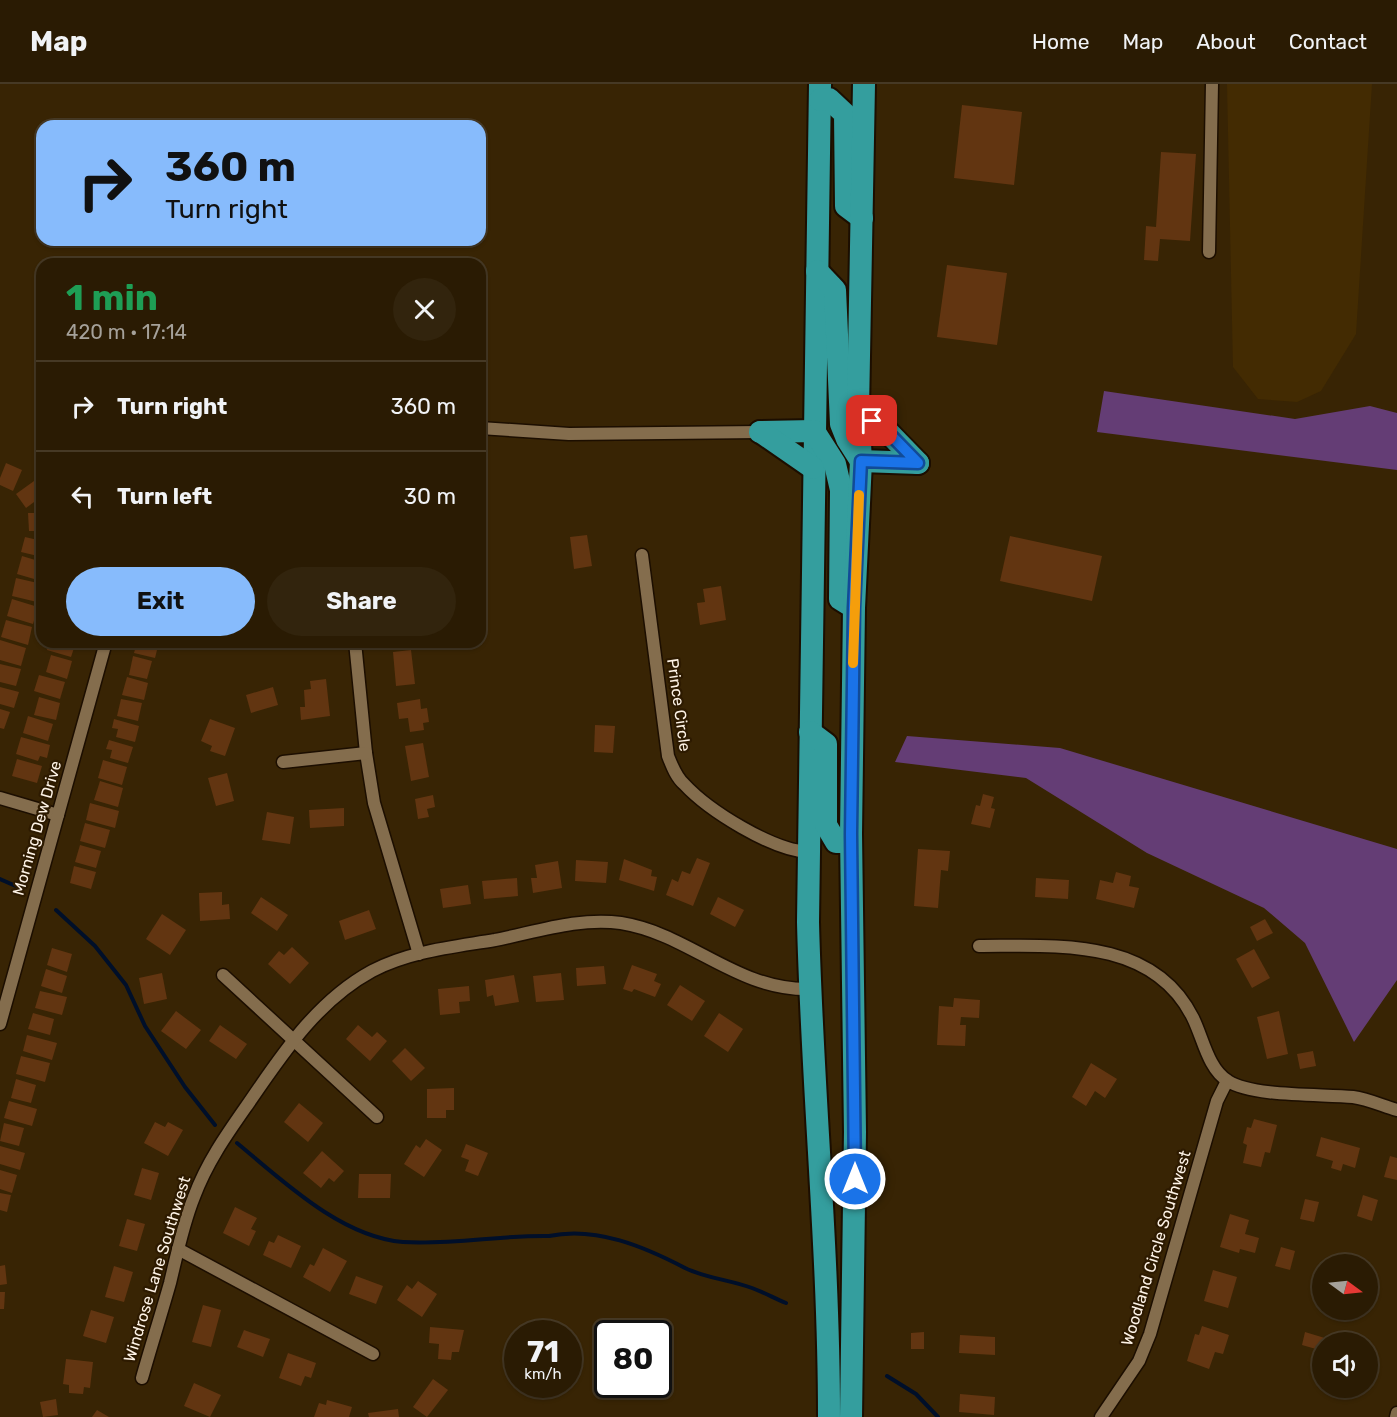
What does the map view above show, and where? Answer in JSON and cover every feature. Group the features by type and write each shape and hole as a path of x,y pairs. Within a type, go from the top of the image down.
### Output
{"highway":[{"path":"851,1417 855,1132 851,842 854,608 861,461 858,410 864,84"},
{"path":"820,92 845,114 846,206 862,218"},
{"path":"820,92 808,852 810,990 828,1291 829,1417"},
{"path":"817,271 835,290 841,424 847,439 861,461"},
{"path":"858,410 883,427 918,463 861,461"},
{"path":"760,432 814,431"},
{"path":"814,431 835,464 841,490 840,598 854,608"},
{"path":"760,432 813,468"},
{"path":"810,732 826,744 826,825 836,842 851,842"}],"street":[{"path":"1209,252 1212,84"},
{"path":"486,428 569,434 760,432"},
{"name":"Prince Circle","path":"642,555 668,756 677,775 702,800 760,839 793,851 808,852"},
{"name":"Morning Dew Drive","path":"0,1024 4,996 104,648"},
{"path":"356,648 366,753 374,803 419,954"},
{"path":"283,762 366,753"},
{"path":"0,798 58,815"},
{"name":"Windrose Lane Southwest","path":"142,1378 193,1199 207,1163 294,1039 317,1012 338,992 373,971 419,954 564,926 597,922 620,923 672,939 763,984 793,990 810,990"},
{"path":"979,946 1076,946 1108,952 1132,960 1152,972 1182,999 1214,1067 1227,1081 1256,1090 1357,1098 1397,1110"},
{"path":"223,975 377,1116"},
{"name":"Woodland Circle Southwest","path":"1101,1417 1139,1361 1150,1334 1217,1101 1227,1081"},
{"path":"178,1249 373,1354"}],"shaded area":[{"path":"1227,84 1372,84 1356,334 1321,391 1297,402 1258,399 1233,367"},
{"path":"1104,391 1295,419 1370,406 1397,413 1397,470 1097,432"},
{"path":"907,736 1060,748 1397,849 1397,980 1354,1042 1305,943 1264,908 1147,853 1026,778 895,762"}],"building":[{"path":"962,105 1022,112 1014,185 954,178"},
{"path":"1161,152 1196,154 1190,241 1160,239 1158,261 1144,260 1146,226 1156,227"},
{"path":"947,265 1007,273 997,345 937,337"},
{"path":"6,463 22,470 13,491 0,485 0,478"},
{"path":"34,481 36,500 26,508 16,494"},
{"path":"28,513 36,513 36,531 29,531"},
{"path":"587,535 592,566 574,569 570,537"},
{"path":"1010,536 1102,556 1092,601 1000,581"},
{"path":"25,537 36,540 36,556 21,552"},
{"path":"22,556 36,560 36,580 17,574"},
{"path":"16,578 36,583 36,602 12,596"},
{"path":"721,586 726,620 700,625 697,603 705,602 703,589"},
{"path":"12,599 36,606 33,624 7,616"},
{"path":"6,620 32,627 28,645 1,637"},
{"path":"0,640 26,648 21,666 0,660"},
{"path":"48,648 74,648 71,657 47,650"},
{"path":"135,648 158,648 155,658 134,653"},
{"path":"411,650 415,684 396,686 393,652"},
{"path":"51,655 72,661 67,679 46,672"},
{"path":"133,656 152,661 147,679 129,675"},
{"path":"0,664 21,669 16,686 0,682"},
{"path":"39,675 65,682 60,699 34,691"},
{"path":"127,677 148,683 144,700 122,695"},
{"path":"326,679 330,716 301,720 300,707 305,707 304,690 311,689 310,681"},
{"path":"0,687 19,692 14,708 0,704"},
{"path":"273,687 278,705 251,713 246,695"},
{"path":"39,697 60,703 56,720 34,715"},
{"path":"121,699 142,703 138,721 117,716"},
{"path":"420,699 421,709 427,708 429,722 423,723 424,730 410,732 408,718 399,719 397,703"},
{"path":"0,709 10,712 4,729 0,728"},
{"path":"28,716 53,724 48,741 23,733"},
{"path":"114,719 139,726 135,742 116,737 118,729 112,728"},
{"path":"210,719 235,728 225,756 210,751 212,746 201,741"},
{"path":"595,725 615,726 613,753 594,752"},
{"path":"21,737 50,745 47,758 40,756 38,761 16,754"},
{"path":"109,740 133,747 128,763 110,758 112,750 106,749"},
{"path":"423,743 429,777 411,781 405,746"},
{"path":"17,759 42,766 37,783 12,776"},
{"path":"103,760 127,767 122,785 98,778"},
{"path":"227,773 234,801 216,806 208,778"},
{"path":"100,781 123,788 118,807 94,800"},
{"path":"983,794 994,797 991,808 995,809 990,828 971,824 976,805 980,806"},
{"path":"433,795 435,807 427,809 429,817 418,819 415,799"},
{"path":"90,803 119,811 115,828 86,820"},
{"path":"344,808 344,826 310,828 309,810"},
{"path":"267,812 294,817 290,844 262,840"},
{"path":"85,823 110,830 105,848 80,841"},
{"path":"80,845 101,851 96,868 75,862"},
{"path":"918,849 950,851 948,871 941,870 938,908 914,906"},
{"path":"697,858 710,863 693,906 666,895 672,879 678,882 682,871 690,874"},
{"path":"624,859 652,870 651,876 657,877 654,891 619,880"},
{"path":"576,860 608,862 606,883 575,881"},
{"path":"558,861 562,888 533,893 531,878 537,878 535,865"},
{"path":"74,866 96,872 91,889 70,883"},
{"path":"1116,872 1131,876 1129,886 1139,888 1134,908 1096,899 1100,880 1113,883"},
{"path":"517,878 518,896 484,899 482,881"},
{"path":"1036,878 1069,880 1068,899 1035,897"},
{"path":"468,885 471,904 443,908 440,889"},
{"path":"222,892 222,905 229,904 230,919 200,921 199,893"},
{"path":"261,897 288,915 277,931 251,913"},
{"path":"718,897 744,910 735,927 710,914"},
{"path":"369,910 376,929 345,940 339,921"},
{"path":"162,914 186,930 170,955 146,939"},
{"path":"1265,919 1273,933 1257,941 1250,927"},
{"path":"292,947 309,963 290,984 268,964 279,951 284,955"},
{"path":"52,948 72,954 67,972 47,965"},
{"path":"1254,949 1270,978 1252,988 1236,959"},
{"path":"632,965 657,974 654,981 661,984 655,997 634,989 632,992 623,989"},
{"path":"604,966 606,984 577,986 576,968"},
{"path":"46,969 67,976 62,993 41,986"},
{"path":"162,973 167,999 144,1004 139,978"},
{"path":"561,973 564,1000 536,1002 533,976"},
{"path":"514,975 519,1002 495,1006 493,995 487,997 485,980"},
{"path":"680,985 705,1001 692,1021 667,1005"},
{"path":"469,986 470,1001 459,1002 460,1013 440,1015 438,989"},
{"path":"40,991 67,997 62,1015 35,1008"},
{"path":"954,998 980,1000 979,1018 961,1017 960,1025 966,1025 965,1046 937,1045 939,1006 953,1007"},
{"path":"176,1011 201,1030 186,1049 161,1031"},
{"path":"1279,1011 1288,1054 1267,1059 1257,1017"},
{"path":"33,1013 54,1019 50,1035 28,1029"},
{"path":"719,1013 743,1029 728,1052 704,1036"},
{"path":"220,1025 247,1044 236,1059 209,1041"},
{"path":"358,1025 372,1037 377,1032 387,1041 370,1061 346,1039"},
{"path":"27,1035 57,1043 52,1060 23,1051"},
{"path":"405,1048 425,1068 411,1081 392,1061"},
{"path":"1313,1051 1316,1066 1300,1069 1297,1054"},
{"path":"21,1056 50,1063 45,1082 16,1074"},
{"path":"1091,1063 1117,1079 1105,1098 1095,1091 1086,1106 1072,1097"},
{"path":"16,1079 36,1085 31,1103 11,1098"},
{"path":"454,1088 454,1110 446,1110 446,1118 427,1118 427,1089"},
{"path":"9,1101 37,1109 32,1126 4,1118"},
{"path":"299,1103 323,1123 308,1142 284,1122"},
{"path":"1254,1119 1277,1125 1270,1153 1265,1152 1261,1167 1243,1163 1247,1145 1243,1143 1247,1127 1251,1128"},
{"path":"155,1122 165,1127 168,1122 183,1130 168,1156 144,1143"},
{"path":"4,1123 24,1128 19,1146 0,1141"},
{"path":"1321,1137 1360,1148 1355,1168 1343,1164 1341,1171 1331,1168 1333,1161 1316,1156"},
{"path":"426,1139 442,1150 424,1177 404,1164 416,1145 420,1148"},
{"path":"466,1144 488,1153 478,1176 465,1171 469,1160 461,1157"},
{"path":"0,1146 25,1153 20,1170 0,1164"},
{"path":"322,1151 344,1171 334,1182 329,1178 321,1188 303,1173"},
{"path":"1390,1156 1397,1158 1397,1180 1384,1177"},
{"path":"142,1168 159,1173 151,1200 134,1195"},
{"path":"0,1170 17,1175 12,1193 0,1189"},
{"path":"359,1174 391,1174 390,1198 358,1198"},
{"path":"0,1193 11,1195 7,1212 0,1210"},
{"path":"1363,1195 1378,1200 1372,1221 1357,1216"},
{"path":"1305,1199 1319,1202 1314,1222 1300,1219"},
{"path":"235,1207 257,1218 251,1229 256,1231 249,1246 223,1233"},
{"path":"1230,1214 1249,1220 1245,1234 1259,1238 1255,1253 1240,1249 1239,1253 1220,1247"},
{"path":"127,1219 145,1224 137,1251 119,1246"},
{"path":"278,1235 301,1246 291,1268 263,1255 269,1241 274,1243"},
{"path":"1281,1247 1295,1251 1290,1270 1275,1266"},
{"path":"323,1248 347,1261 330,1292 303,1277 310,1264 314,1266"},
{"path":"5,1265 7,1284 0,1285 0,1266"},
{"path":"114,1266 133,1272 124,1302 105,1297"},
{"path":"1213,1270 1237,1277 1228,1308 1204,1301"},
{"path":"356,1276 383,1286 376,1304 349,1294"},
{"path":"418,1281 437,1294 422,1317 397,1300 407,1285 412,1289"},
{"path":"0,1292 5,1292 4,1309 0,1309"},
{"path":"203,1305 221,1310 211,1347 192,1342"},
{"path":"91,1310 114,1317 106,1343 83,1336"},
{"path":"1202,1326 1229,1335 1223,1354 1215,1352 1209,1369 1187,1361 1195,1334 1199,1335"},
{"path":"430,1327 464,1330 459,1352 452,1352 451,1360 438,1359 439,1344 429,1343"},
{"path":"244,1330 270,1339 263,1357 237,1347"},
{"path":"924,1332 924,1349 911,1349 911,1333"},
{"path":"1305,1332 1312,1334 1312,1348 1302,1345"},
{"path":"960,1335 995,1337 995,1355 959,1353"},
{"path":"288,1353 316,1363 311,1378 305,1376 301,1386 279,1378"},
{"path":"66,1359 93,1362 90,1388 84,1387 83,1394 69,1393 69,1385 63,1384"},
{"path":"433,1379 448,1390 427,1417 413,1407"},
{"path":"194,1383 221,1395 210,1417 184,1406"},
{"path":"960,1394 995,1397 994,1415 959,1412"},
{"path":"56,1399 58,1415 43,1417 40,1402"},
{"path":"327,1400 352,1407 349,1417 314,1417 319,1403 326,1405"},
{"path":"398,1409 399,1417 369,1417 368,1413"},
{"path":"97,1410 109,1417 92,1417"}],"waterway":[{"path":"0,879 18,887"},
{"path":"56,910 95,946 126,985 145,1026 185,1087 215,1125"},
{"path":"237,1143 314,1205 357,1230 380,1238 421,1243 567,1234 602,1236 637,1246 693,1271 744,1285 786,1303"},
{"path":"887,1376 916,1394 938,1417"}],"slow traffic":[{"path":"853,663 859,495"}],"route":[{"path":"855,1179 851,834 854,608 861,461 918,463 883,427 872,421"}]}
